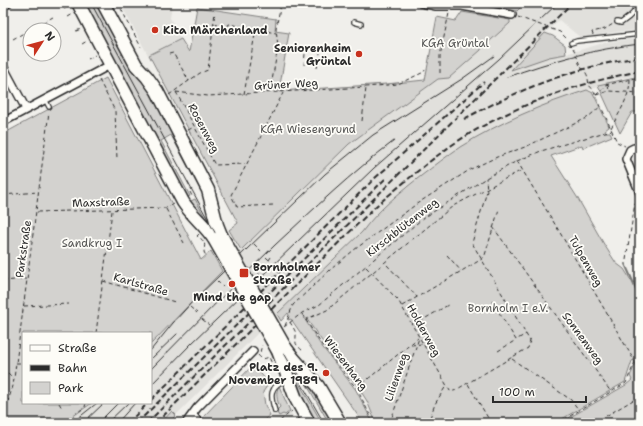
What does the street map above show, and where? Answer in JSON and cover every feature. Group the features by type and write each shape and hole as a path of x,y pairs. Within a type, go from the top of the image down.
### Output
{"main road":[{"path":"103,3 136,65 157,91 210,194 217,237"},
{"path":"74,8 110,65 183,202 188,210 217,237 282,349 289,378 299,406 309,423"},
{"path":"282,349 294,359 318,386 340,423"}],"street":[{"path":"3,5 8,3"},
{"path":"421,3 436,6 462,6 512,15"},
{"path":"3,122 110,65"},
{"path":"3,66 26,110"},
{"path":"640,149 634,148 630,150 626,159 626,163 640,193"},
{"path":"186,423 197,408 253,351"},
{"path":"193,415 199,423"}],"lane":[{"path":"616,22 621,23 638,10 632,3"},
{"path":"354,22 361,24"},
{"path":"571,43 577,41 640,34"},
{"path":"44,100 49,107"},
{"path":"274,411 271,399 272,390 277,384 289,378"}],"path":[{"path":"118,3 141,47"},
{"path":"270,93 278,47 276,28 281,4"},
{"path":"440,73 440,56 450,6"},
{"path":"64,9 74,8"},
{"path":"68,17 74,8"},
{"path":"170,95 200,73 208,70 215,12"},
{"path":"512,15 560,32 565,35 571,43"},
{"path":"12,39 53,17"},
{"path":"593,35 592,32 605,29 616,22"},
{"path":"214,24 227,27 229,24 277,33"},
{"path":"76,31 81,28"},
{"path":"244,94 256,29"},
{"path":"82,44 88,41"},
{"path":"304,65 306,54 309,51"},
{"path":"575,51 581,68 586,72 589,78 588,83 596,95 617,142 630,150"},
{"path":"169,54 173,53 189,82"},
{"path":"317,68 320,53"},
{"path":"88,59 96,55"},
{"name":"Grüner Weg","path":"176,92 208,96 366,87 398,84 424,72 425,70"},
{"path":"596,95 604,88 605,85 640,78"},
{"path":"611,129 624,103 630,79"},
{"path":"99,80 115,111 117,159"},
{"path":"608,85 610,92"},
{"path":"362,121 366,87"},
{"path":"596,95 610,92 628,91 640,93"},
{"name":"Rosenweg","path":"176,92 215,165 246,164"},
{"path":"273,205 237,207 231,196 283,92"},
{"name":"Kirschblütenweg","path":"601,106 587,118 525,147 470,169 418,203 354,250 330,270 294,305 284,326 302,313 319,305 422,219 486,178 517,161 547,149 611,129"},
{"name":"Parkstraße","path":"3,416 14,379 49,107"},
{"path":"188,129 194,126"},
{"name":"Tulpenweg","path":"517,161 635,362"},
{"path":"306,321 307,319 327,310 453,206 522,170"},
{"path":"428,423 434,404 446,385 450,391 454,391 468,384 528,348 530,341 472,243 487,188 486,178"},
{"path":"3,195 39,192"},
{"path":"190,192 193,198"},
{"path":"626,260 636,203 640,201"},
{"path":"173,204 166,208 184,243"},
{"name":"Maxstraße","path":"36,212 166,208"},
{"path":"402,306 482,259 485,255 499,208"},
{"path":"96,332 112,210"},
{"name":"Sonnenweg","path":"493,227 612,392"},
{"path":"197,236 204,240 204,252 206,256"},
{"path":"254,244 261,251"},
{"path":"447,255 461,271"},
{"path":"266,256 272,263"},
{"path":"387,265 417,297"},
{"name":"Holderweg","path":"366,266 398,300 446,385"},
{"path":"254,268 260,275"},
{"path":"3,281 27,279"},
{"path":"217,280 223,287"},
{"name":"Karlstraße","path":"103,281 175,302"},
{"path":"229,292 236,299"},
{"path":"492,301 516,340"},
{"path":"23,306 69,304"},
{"path":"413,325 448,305"},
{"path":"190,307 197,313"},
{"path":"193,310 196,307"},
{"name":"Wiesenhang","path":"302,313 322,346 357,389 374,423"},
{"path":"202,318 209,325"},
{"path":"206,322 209,319"},
{"path":"290,322 295,333 294,341 302,350 300,352"},
{"path":"498,352 526,334"},
{"path":"357,389 419,337"},
{"name":"Lilienweg","path":"390,423 419,337"},
{"path":"262,345 259,356 261,359 269,357 272,366"},
{"path":"410,345 423,345"},
{"path":"558,423 626,383 635,362 640,358"},
{"path":"511,359 571,400 579,411"},
{"path":"15,363 22,363"},
{"path":"3,368 14,379"},
{"path":"468,384 491,423"},
{"path":"594,423 640,396"},
{"path":"60,404 62,408"},
{"path":"62,423 85,407 86,404"},
{"path":"280,421 291,413"}],"shaded area":[{"name":"Kita Märchenland","path":"120,3 172,4 170,18 181,39 148,55"},
{"path":"525,3 640,3 640,30 581,38 559,20 545,33 550,42 537,56 566,54 607,42 640,38 640,75 612,80 612,83 588,90 595,102 362,232 176,415 172,411 161,423 63,423 91,404 152,404 152,343 241,250 349,144 438,79 449,78 510,23"},
{"path":"276,411 285,415 290,411 297,423 260,423"}],"green space":[{"path":"82,3 98,3 148,83 205,189 201,191 171,135 161,141 190,196 184,199"},
{"name":"KGA Grüntal","path":"475,3 525,3 517,11"},
{"name":"KGA Wiesengrund","path":"197,7 276,19 275,31 289,33 279,91 425,80 437,17 456,21 462,12 510,20 510,23 449,78 438,79 349,144 241,250 229,230 238,223 149,55 181,39 189,52"},
{"path":"545,33 553,36 565,45 566,54 549,57 511,70"},
{"path":"640,76 640,112 632,112 620,133 598,85"},
{"name":"Sandkrug I","path":"106,78 201,260 211,251 222,271 152,343 152,332 22,332 22,404 91,404 63,423 3,423 3,134"},
{"name":"Bornholm I e.V.","path":"587,90 593,93 609,127 605,130 606,132 610,132 612,136 583,148 582,145 551,156 577,197 605,246 616,263 624,269 632,282 640,301 640,356 632,361 625,382 555,423 376,423 367,401 358,387 329,351 306,318 304,318 320,344 356,390 373,423 363,423 291,319 288,320 288,313 281,321 277,314 362,232 389,202 450,154 475,138 506,122 554,101"},
{"path":"195,199 207,221 187,203"},
{"path":"640,359 640,423 560,423 626,385 632,380 630,376 636,363"},
{"path":"291,362 311,382 336,423 329,423 304,380"},
{"path":"288,364 322,423 314,423 303,403"},
{"path":"253,365 269,383 263,392 265,405 270,415 260,423 207,423 203,417"},
{"path":"279,386 290,411 285,415 283,414 279,416 276,411 280,407 277,396"},
{"path":"172,411 176,415 168,423 161,423"}],"waterway":[{"path":"625,264 640,297"}],"tram line":[{"path":"91,3 213,229 324,423"},
{"path":"152,384 191,344 374,168 499,59 558,3"},
{"path":"507,77 573,56 640,44"},
{"path":"152,349 194,300 325,174 373,135 462,79 494,56"},
{"path":"152,368 275,245 348,178 394,141"},
{"path":"152,358 177,334"},
{"path":"72,423 96,404"},
{"path":"83,423 103,404"},
{"path":"98,423 117,404"},
{"path":"107,423 127,404"},
{"path":"117,423 134,404"}],"railway":[{"path":"147,423 572,3"},
{"path":"464,119 528,88 549,80 616,61 640,57"},
{"path":"156,423 376,206 442,152 473,131 519,108 566,90 615,76 640,71"},
{"path":"152,399 374,179 484,82"},
{"path":"137,423 385,179"},
{"path":"128,423 147,404"}],"place":[{"name":"Kita Märchenland","path":"155,30"},
{"name":"Seniorenheim Grüntal","path":"359,54"},
{"name":"Bornholmer Straße","path":"244,273"},
{"name":"Mind the gap","path":"232,284"},
{"name":"Platz des 9. November 1989","path":"326,373"}]}
